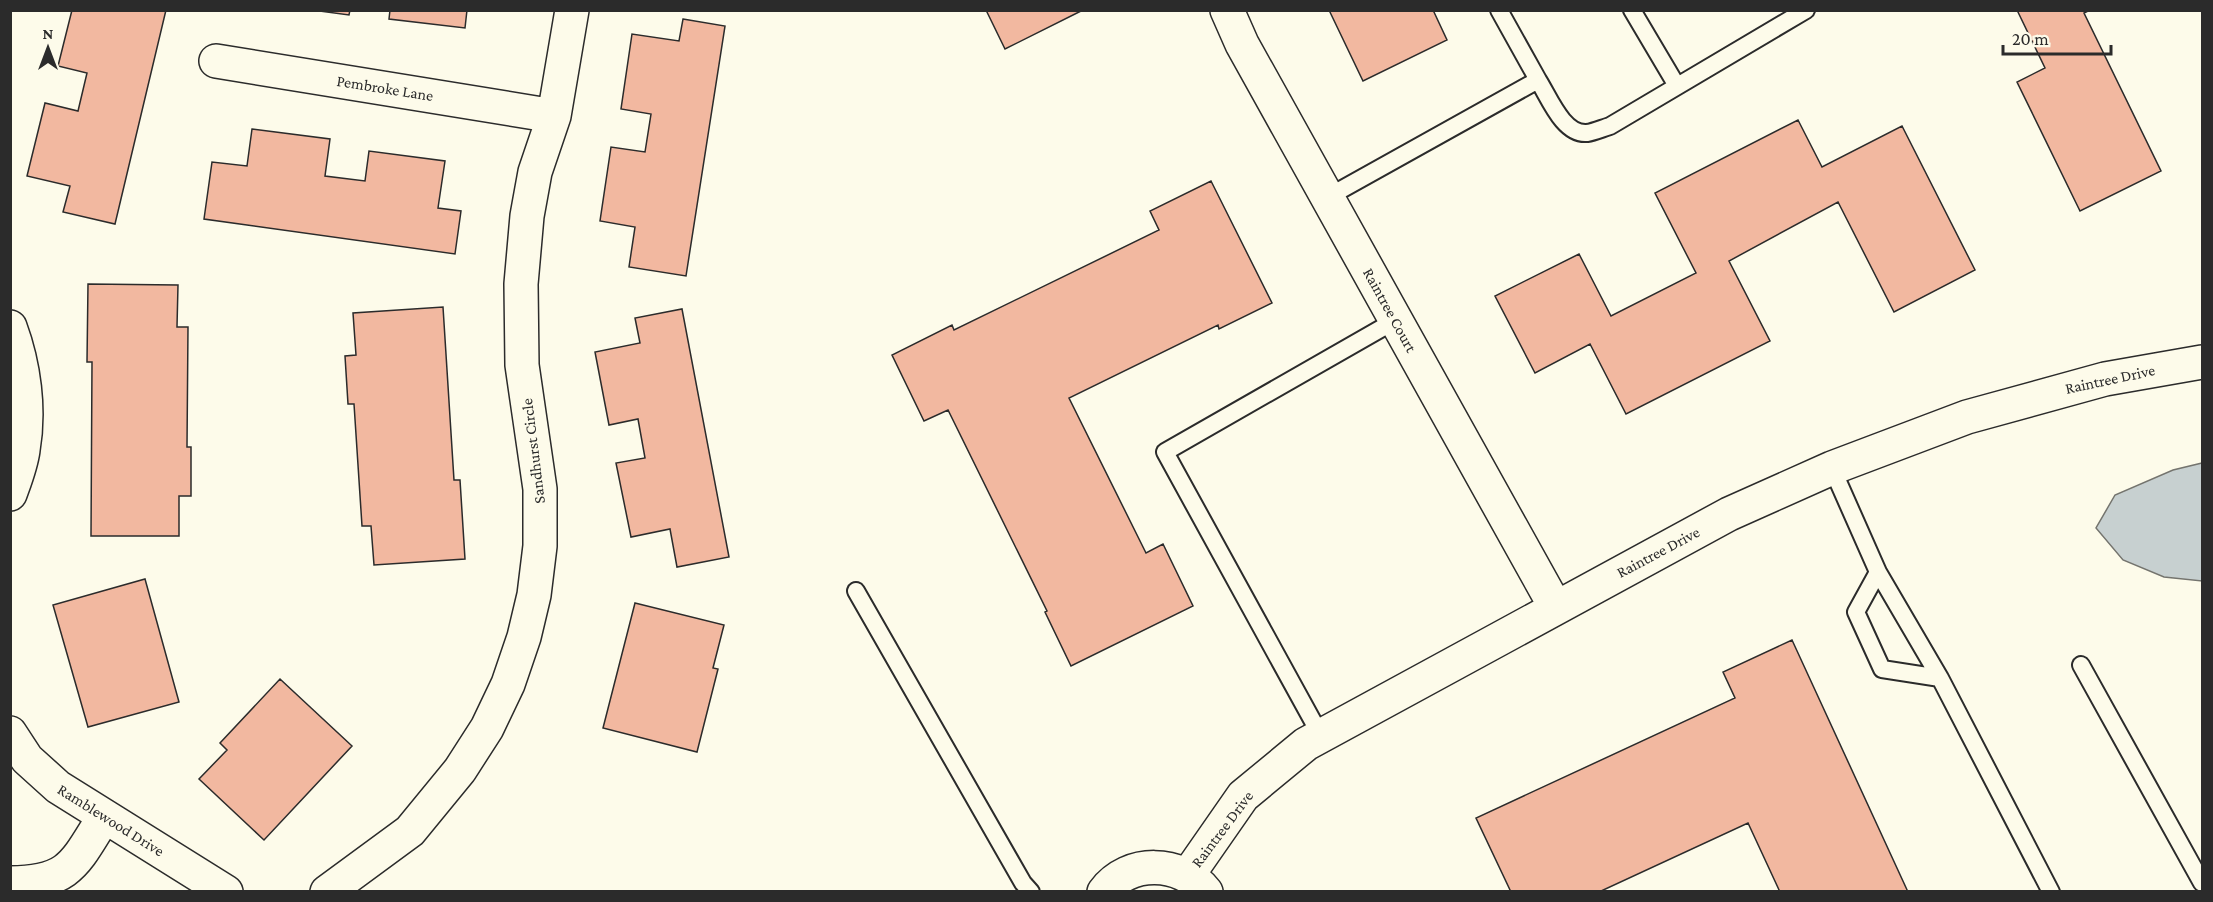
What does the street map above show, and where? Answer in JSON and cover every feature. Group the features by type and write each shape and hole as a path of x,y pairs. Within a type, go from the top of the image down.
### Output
{"street":[{"name":"Sandhurst Circle","path":"327,891 410,831 460,770 487,728 508,684 524,638 534,595 540,546 540,489 522,365 521,284 527,216 535,172 554,116 572,10"},
{"name":"Raintree Court","path":"1227,10 1242,44 1556,608"},
{"name":"Pembroke Lane","path":"216,60 554,116"},
{"path":"10,327 24,380 26,413 23,450 10,494"},
{"name":"Raintree Drive","path":"1104,891 1125,874 1146,867 1167,868 1197,883 1244,796 1306,744 1729,514 1832,468 1967,417 2105,379 2202,362"},
{"name":"Ramblewood Drive","path":"10,733 27,759 58,787 226,891"},
{"path":"10,884 37,883 58,876 75,864 104,817"}],"lane":[{"path":"1499,10 1564,121 1574,131 1587,133 1610,126 1677,86 1776,18 1806,10"},
{"path":"1632,10 1677,86"},
{"path":"1328,197 1538,80"},
{"path":"1321,736 1165,452 1396,320"},
{"path":"1832,468 1878,572 1940,678 2051,891"},
{"path":"1878,572 1856,612 1882,669 1940,678"},
{"path":"856,591 1023,883 1031,891"},
{"path":"2081,665 2202,883"}],"shaded area":[{"path":"2202,463 2202,581 2164,577 2123,560 2096,528 2115,495 2173,470"}],"building":[{"path":"72,10 166,10 115,224 63,212 70,186 27,176 45,103 78,111 87,73 58,66"},
{"path":"312,10 350,10 349,15"},
{"path":"390,10 467,10 465,28 389,19"},
{"path":"986,10 1083,10 1005,49"},
{"path":"1329,10 1433,10 1447,40 1363,81"},
{"path":"2017,10 2090,10 2084,13 2161,171 2080,211 2017,82 2045,68"},
{"path":"683,19 725,26 686,276 629,267 635,227 600,221 611,147 645,152 651,114 621,109 632,34 679,41"},
{"path":"1798,120 1822,167 1902,126 1975,270 1894,312 1838,202 1729,261 1770,341 1626,414 1590,344 1535,373 1495,296 1579,254 1611,316 1696,273 1655,193"},
{"path":"252,129 330,139 325,176 365,181 369,151 445,161 438,208 461,211 455,254 204,219 212,162 247,166"},
{"path":"1211,181 1272,303 1219,329 1218,325 1069,398 1146,553 1163,544 1193,606 1071,666 1045,612 1047,611 948,410 924,421 892,355 952,325 954,330 1159,230 1150,211"},
{"path":"88,284 178,285 177,327 188,327 187,447 191,447 191,496 179,496 179,536 91,536 92,362 87,362"},
{"path":"443,307 454,480 460,480 465,559 374,565 371,526 362,526 354,404 348,404 345,356 356,355 353,313"},
{"path":"682,309 729,557 677,567 670,529 631,537 616,463 645,458 638,419 609,425 595,352 640,343 635,318"},
{"path":"145,579 179,702 88,727 53,605"},
{"path":"635,603 724,625 713,668 718,669 697,752 603,728"},
{"path":"1792,640 1908,892 1780,892 1748,823 1599,892 1511,892 1476,818 1735,698 1723,672"},
{"path":"280,679 352,746 264,840 199,779 227,750 220,743"}]}
